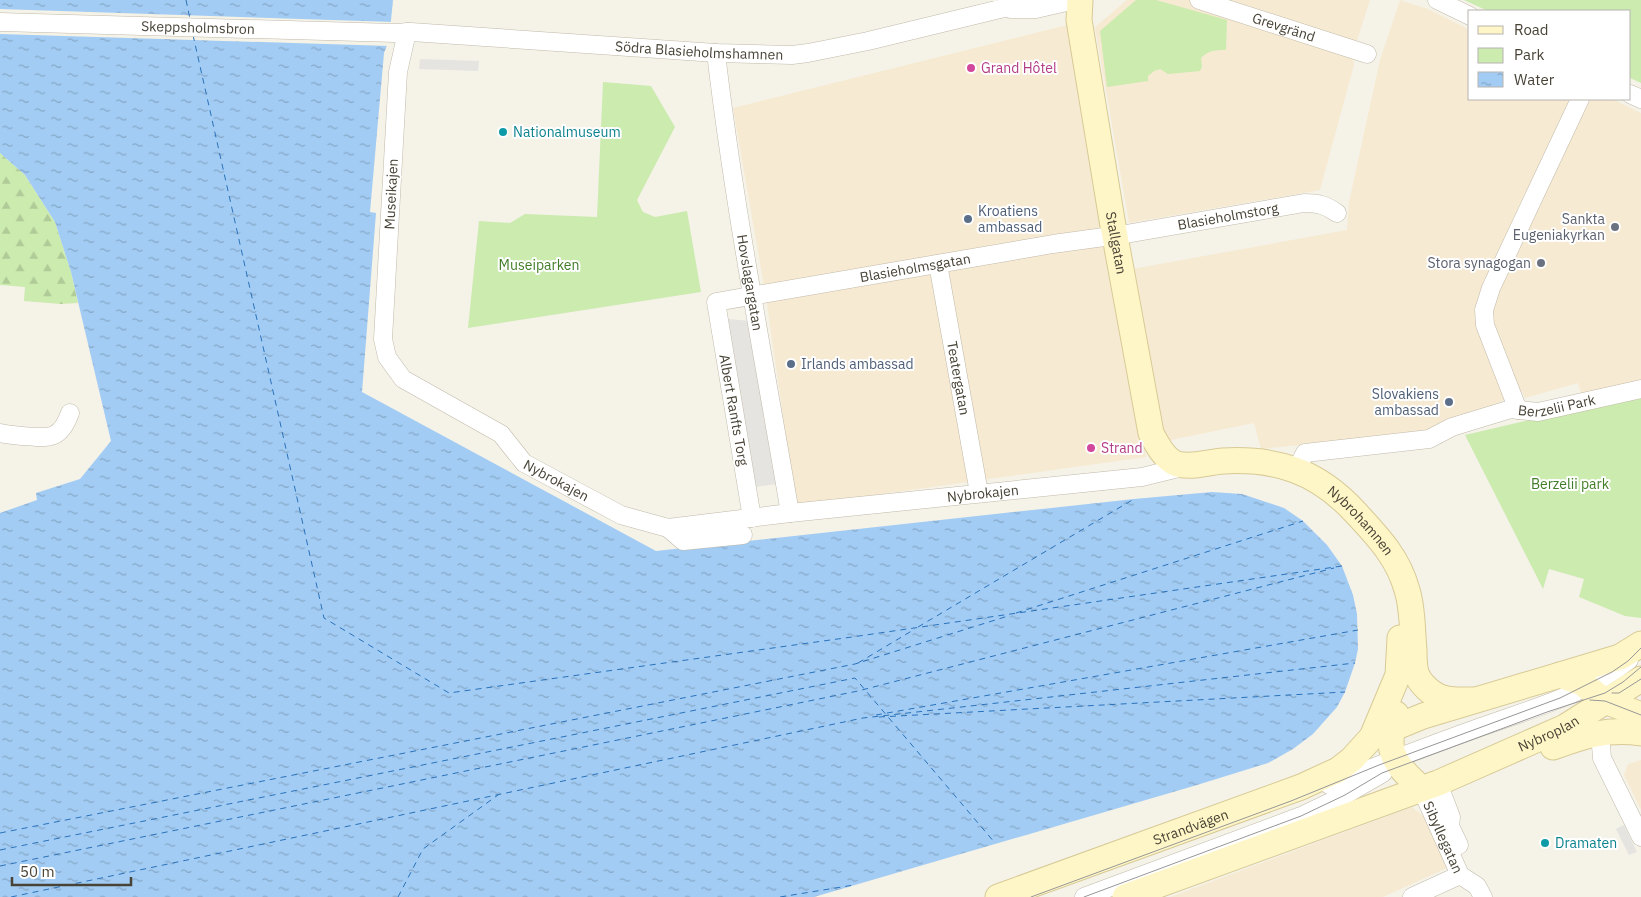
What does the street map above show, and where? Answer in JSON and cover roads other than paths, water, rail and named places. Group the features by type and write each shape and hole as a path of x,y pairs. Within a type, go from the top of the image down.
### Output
{"street":[{"name":"Södra Blasieholmshamnen","path":"401,33 716,53 776,55 808,53 868,41 1000,9 1025,0"},
{"name":"Södra Blasieholmshamnen","path":"1000,9 1036,9 1076,0"},
{"name":"Stallgatan","path":"1080,0 1079,20 1151,433 1164,454 1175,463 1189,466"},
{"name":"Grevgränd","path":"1199,0 1367,54"},
{"path":"1437,0 1468,15"},
{"name":"Skeppsholmsbron","path":"0,22 401,33"},
{"name":"Museikajen","path":"387,357 383,339 401,33"},
{"name":"Hovslagargatan","path":"716,53 722,104 790,513"},
{"path":"1518,410 1485,325 1484,310 1491,288 1580,100"},
{"name":"Blasieholmstorg","path":"1115,235 1304,204 1316,203 1328,206 1337,213"},
{"name":"Blasieholmsgatan","path":"716,302 1115,235"},
{"name":"Teatergatan","path":"938,264 979,493"},
{"name":"Albert Ranfts Torg","path":"716,302 752,518"},
{"name":"Nybrokajen","path":"387,357 403,379 501,434 524,463 621,515 668,528 790,513 1142,477 1214,462 1266,461 1296,470"},
{"name":"Berzelii Park","path":"1296,470 1305,453 1429,439 1452,427 1512,409 1538,412 1641,389"},
{"path":"0,433 47,438 56,435 66,424 70,413"},
{"name":"Nybrohamnen","path":"1296,470 1330,488 1373,532 1395,589 1400,646 1399,697 1383,732 1391,742 1397,763"},
{"name":"Nybrokajen","path":"668,528 683,541 743,535"},
{"path":"1373,532 1389,549 1408,591 1415,668 1419,679 1429,691 1442,698 1451,700 1473,700 1584,690 1641,679"},
{"path":"1584,690 1620,657 1641,646"},
{"path":"1584,690 1623,682 1641,667"},
{"path":"1584,690 1641,715"},
{"name":"Nybroplan","path":"1397,763 1584,690"},
{"name":"Nybroplan","path":"1397,763 1538,715 1584,690"},
{"name":"Nybroplan","path":"1429,785 1565,727 1590,712 1584,690"},
{"path":"1383,732 1473,700"},
{"name":"Strandvägen","path":"998,897 1301,787 1338,770 1383,732"},
{"path":"1600,732 1602,758 1641,837"},
{"name":"Nybroplan","path":"1429,785 1460,779 1571,740 1600,732 1641,733"},
{"path":"1397,763 1429,785"},
{"name":"Strandvägen","path":"1031,897 1397,763"},
{"name":"Strandvägen","path":"1084,897 1301,816 1346,795 1397,763"},
{"path":"1125,897 1429,785"},
{"name":"Sibyllegatan","path":"1429,785 1465,878 1478,886 1483,897"},
{"path":"1412,897 1465,878"}],"water":[{"path":"0,0 393,0 389,40 384,53 370,212 376,213 362,392 656,551 1134,499 1212,492 1242,494 1284,508 1303,521 1327,545 1342,566 1353,595 1357,614 1358,649 1345,692 1337,707 1313,734 1293,749 1268,763 814,897 0,897 0,513 37,500 36,493 80,479 111,441 71,272 55,222 25,175 0,153"}],"tram line":[{"path":"1031,897 1291,801 1379,765 1560,698 1612,672 1628,661 1641,648"},
{"path":"1084,897 1301,816 1345,795 1382,773 1547,712 1605,693 1623,682 1641,667"},
{"path":"1612,693 1619,693 1641,679"},
{"path":"1590,700 1605,701 1641,715"}],"place":[{"name":"Grand Hôtel","path":"971,68"},
{"name":"Nationalmuseum","path":"503,132"},
{"name":"Kroatiens ambassad","path":"968,219"},
{"name":"Sankta Eugeniakyrkan","path":"1615,227"},
{"name":"Stora synagogan","path":"1541,263"},
{"name":"Irlands ambassad","path":"791,364"},
{"name":"Slovakiens ambassad","path":"1449,402"},
{"name":"Strand","path":"1091,448"},
{"name":"Dramaten","path":"1545,843"}],"park label":[{"name":"Museiparken","path":"539,265"},
{"name":"Berzelii park","path":"1570,484"}]}
